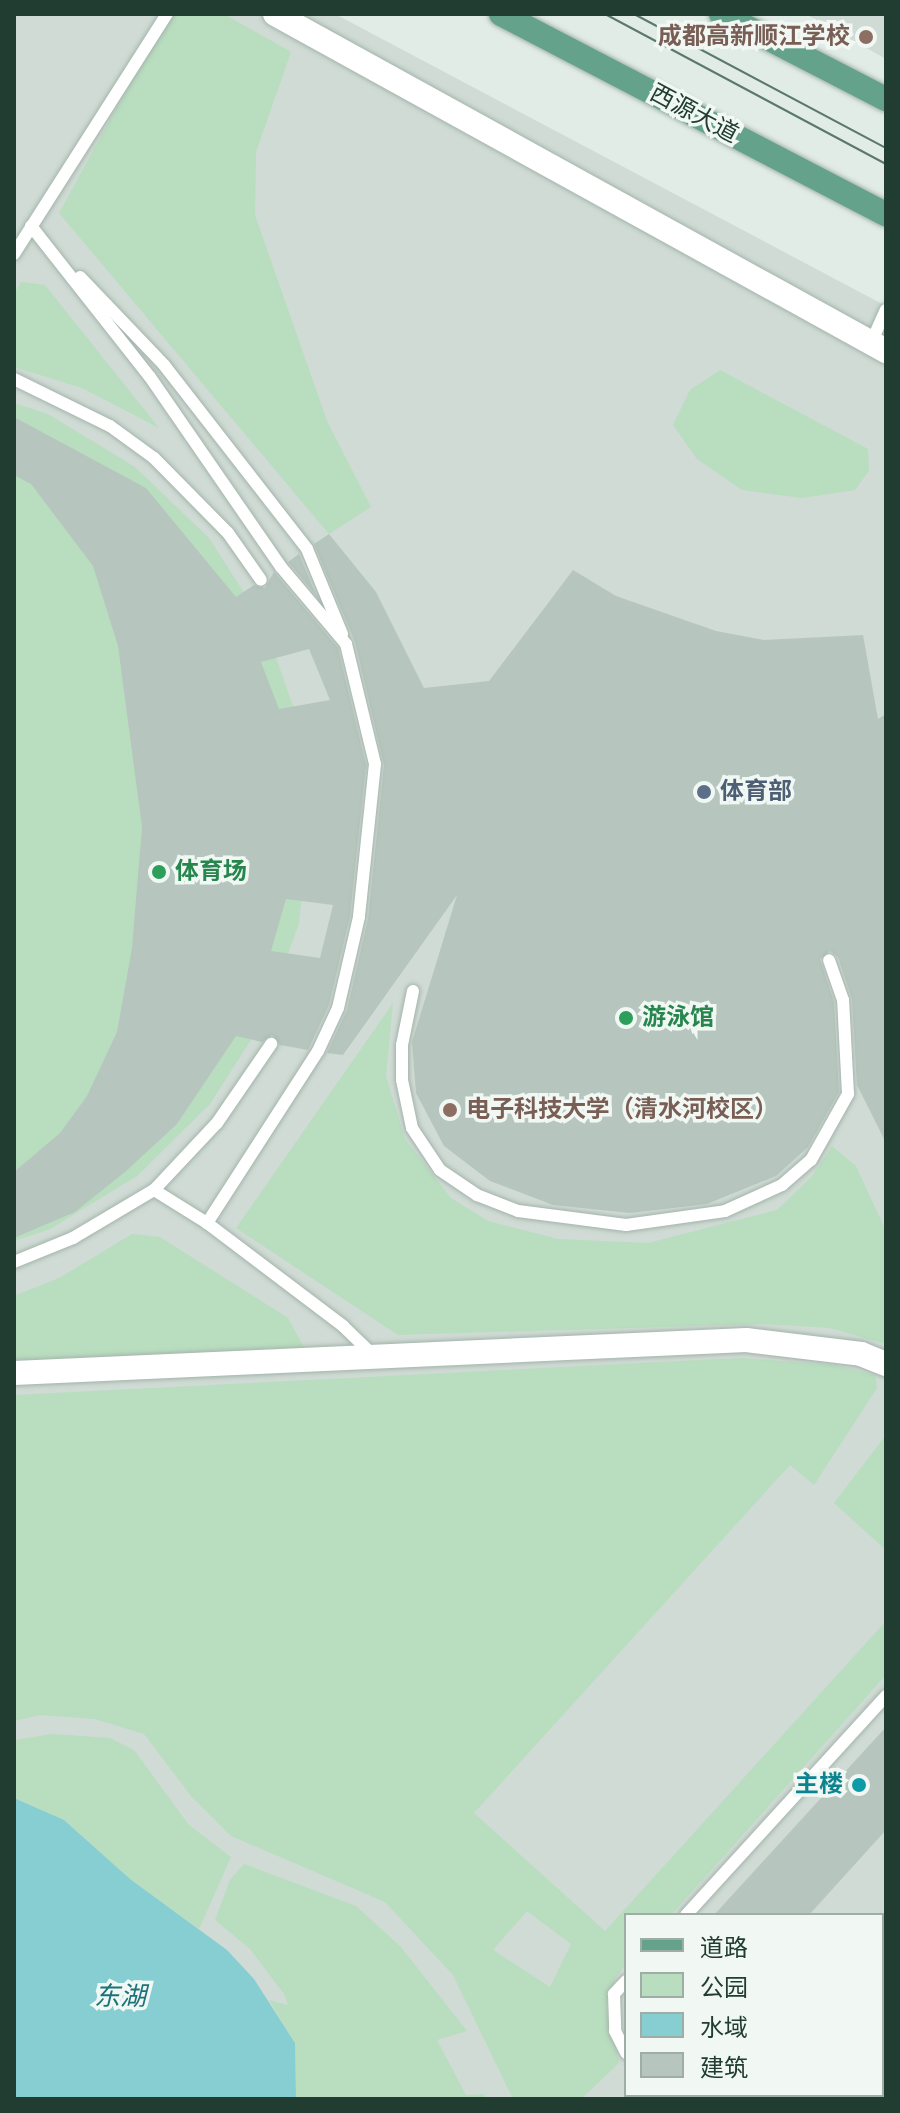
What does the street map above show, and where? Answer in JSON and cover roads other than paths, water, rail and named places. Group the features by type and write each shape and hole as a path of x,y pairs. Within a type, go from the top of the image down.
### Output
{"main road":[{"name":"西源大道","path":"501,14 886,214"},
{"path":"721,14 886,99"}],"street":[{"path":"275,14 878,347"},
{"path":"14,1373 746,1340 861,1354 886,1364"}],"lane":[{"path":"14,254 167,14"},
{"path":"31,226 150,377 281,567 346,644"},
{"path":"31,226 164,365 307,549 346,644 375,764 359,917 338,1008 318,1051 207,1223"},
{"path":"878,347 886,310"},
{"path":"14,379 110,426 154,458 193,493 261,580"},
{"path":"413,991 402,1045 402,1080 412,1128 440,1170 477,1195 518,1211 577,1222 626,1225 725,1211 782,1185 811,1160 833,1126 848,1094 852,1042 843,1000 829,960"},
{"path":"14,1262 73,1238 154,1190 217,1123 271,1044"},
{"path":"154,1190 207,1223 343,1326 374,1356"},
{"path":"688,1913 886,1696"},
{"path":"624,1983 614,1994 615,2031 624,2049"}],"water":[{"name":"东湖","path":"14,1798 64,1820 130,1879 227,1950 254,1979 295,2043 296,2099 14,2099"}],"tram line":[{"path":"605,14 886,164"},
{"path":"634,14 886,148"}],"place":[{"name":"成都高新顺江学校","path":"866,37"},
{"name":"体育部","path":"704,792"},
{"name":"体育场","path":"159,872"},
{"name":"游泳馆","path":"626,1018"},
{"name":"电子科技大学（清水河校区）","path":"450,1110"},
{"name":"主楼","path":"859,1785"}]}
